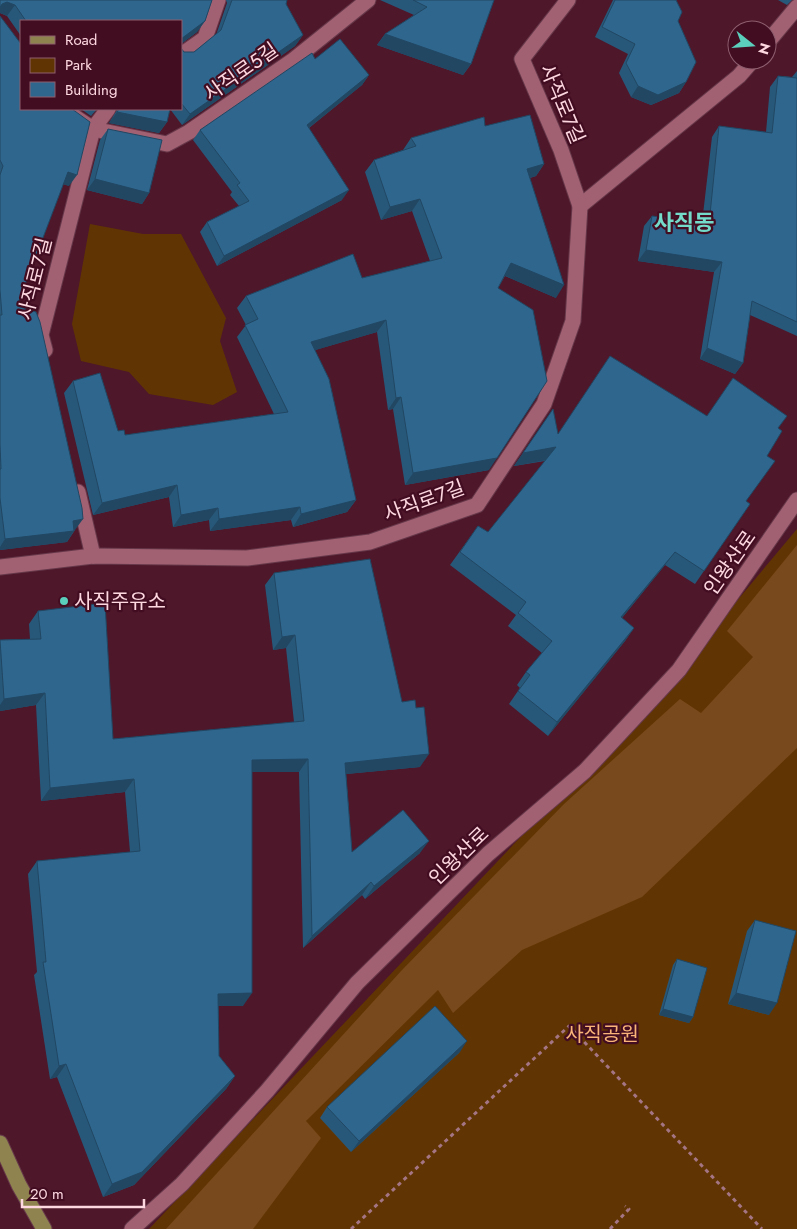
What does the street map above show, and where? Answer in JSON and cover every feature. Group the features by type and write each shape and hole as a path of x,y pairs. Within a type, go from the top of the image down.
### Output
{"main road":[{"path":"0,1144 19,1185 44,1229"}],"street":[{"path":"182,54 205,38 218,0"},
{"name":"사직로5길","path":"68,110 93,129 167,144 189,132 292,61 368,0"},
{"name":"사직로7길","path":"0,567 93,556 247,558 275,555 370,542 477,505 544,404 573,321 580,206 561,150 522,59 568,0"},
{"path":"777,31 797,7"},
{"path":"580,206 744,70"},
{"path":"93,129 107,110"},
{"name":"사직로7길","path":"48,364 41,335 93,129"},
{"path":"75,479 93,556"},
{"name":"인왕산로","path":"132,1229 182,1184 254,1106 357,983 488,854 585,771 679,670 797,500"}],"path":[{"path":"351,1229 569,1026 762,1229"},
{"path":"610,1229 629,1210 625,1206"}],"green space":[{"path":"90,224 143,234 181,234 226,318 220,341 237,392 213,405 149,394 129,372 81,361 72,324"},
{"name":"사직공원","path":"797,529 797,1229 149,1229 679,670"}],"shaded area":[{"path":"797,545 797,748 642,897 522,950 453,1013 438,990 306,1121 321,1138 253,1229 166,1229 402,970 564,804 680,699 701,713 753,657 727,631"}],"building":[{"path":"0,0 212,0 205,21 182,38 182,20 25,20 15,5 7,2 2,4 0,8"},
{"path":"232,0 287,0 286,4 303,35 190,114 182,104 182,49 184,52 194,52 221,30"},
{"path":"413,0 494,0 471,64 385,34 427,7"},
{"path":"615,0 676,0 682,12 678,21 696,62 686,82 658,95 638,86 626,63 635,44 602,27"},
{"path":"0,16 20,43 20,110 73,110 90,122 77,175 68,172 17,306 36,312 40,322 83,519 73,521 74,531 5,539 0,498 0,315 2,315 0,290 0,175 3,166 0,160"},
{"path":"340,39 369,75 307,125 349,190 224,256 207,222 249,201 237,185 240,183 200,130 312,53 315,59"},
{"path":"778,76 797,78 797,322 752,301 743,363 707,348 722,262 646,250 652,216 709,224 719,126 772,133"},
{"path":"118,110 170,110 167,122 117,112"},
{"path":"530,115 544,164 527,169 564,285 511,263 498,288 533,310 547,381 497,458 413,473 401,397 396,398 386,320 311,342 329,379 356,500 301,514 300,507 219,519 218,508 181,515 177,485 102,503 73,381 100,373 118,431 124,430 125,435 288,412 245,325 258,319 246,296 353,254 362,278 442,258 420,199 390,207 374,160 416,146 411,138 484,117 485,126"},
{"path":"108,129 162,140 149,193 95,179"},
{"path":"610,356 707,416 733,378 787,416 778,428 782,431 767,456 775,461 746,501 750,504 704,571 675,552 621,617 634,628 557,722 518,691 530,675 526,672 552,641 518,613 526,602 460,552 478,526 488,532 556,447 523,453 553,409 558,434"},
{"path":"370,559 402,702 415,700 416,708 424,707 429,754 345,763 352,852 403,810 429,841 374,886 371,882 312,936 308,759 252,760 252,993 218,994 219,1056 235,1076 142,1172 112,1184 66,1064 59,1066 43,962 46,962 37,861 140,851 134,779 50,788 45,693 4,699 0,640 41,639 38,611 105,603 113,739 304,721 295,635 282,637 274,573"},
{"path":"755,920 796,931 777,1003 736,993"},
{"path":"677,959 707,968 693,1017 663,1009"},
{"path":"435,1006 467,1041 359,1141 327,1107"}],"place":[{"name":"사직주유소","path":"64,601"}],"district":[{"name":"사직동","path":"684,222"}]}
